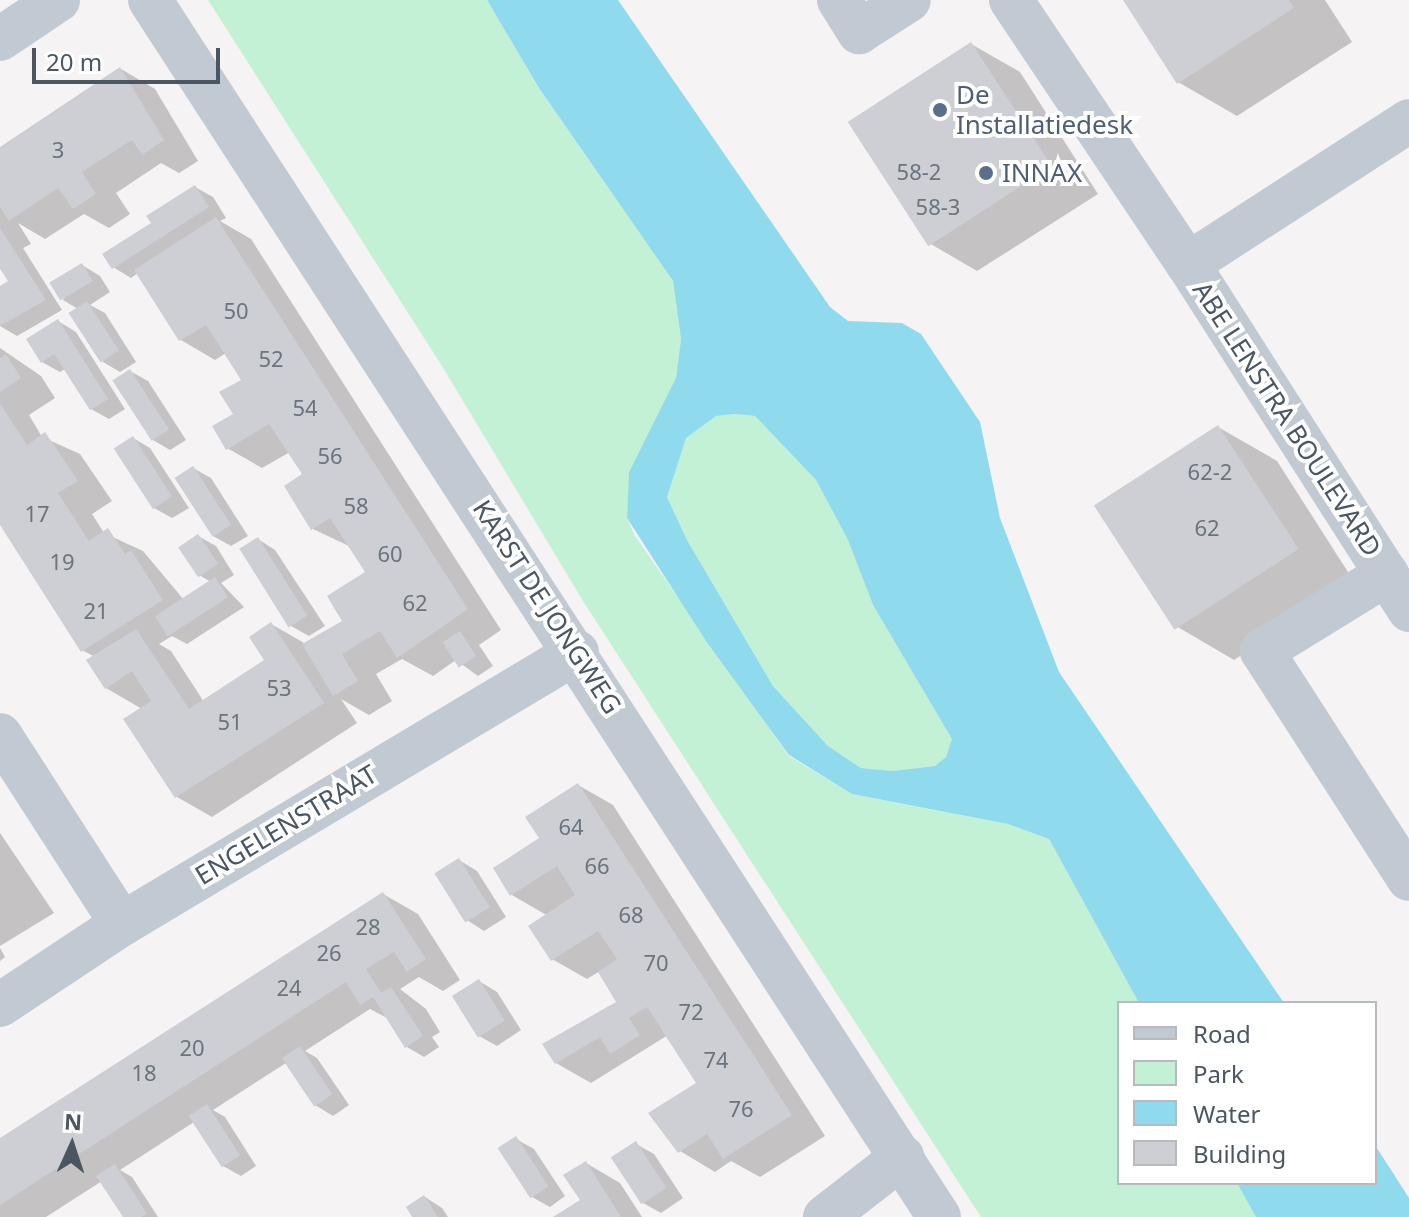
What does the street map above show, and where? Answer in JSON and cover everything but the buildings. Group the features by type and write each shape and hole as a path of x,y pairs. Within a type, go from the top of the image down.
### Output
{"street":[{"path":"0,39 58,0"},
{"name":"KARST DE JONGWEG","path":"150,0 577,652 939,1217"},
{"path":"839,0 859,32 909,0"},
{"name":"ABE LENSTRA BOULEVARD","path":"1011,0 1188,264 1398,592 1262,651 1409,879"},
{"name":"ABE LENSTRA BOULEVARD","path":"1188,264 1409,121"},
{"name":"ENGELENSTRAAT","path":"0,1005 122,924 577,652"},
{"path":"0,735 122,924"},
{"path":"825,1217 902,1157"}],"green space":[{"path":"208,0 487,0 539,88 673,281 681,339 676,379 629,472 627,518 635,536 789,756 852,794 1008,824 1049,839 1138,1001 1117,1001 1117,1185 1238,1185 1256,1217 981,1217 583,601 442,366"},
{"path":"716,416 755,416 816,480 848,540 873,605 953,739 946,757 935,766 893,771 861,768 828,746 773,686 687,540 667,497 686,437"}],"water":[{"path":"487,0 618,0 830,307 848,321 902,323 921,334 980,422 1000,518 1059,672 1283,1001 1138,1001 1049,839 1008,824 852,794 789,755 706,641 627,518 629,472 676,378 681,339 673,281 539,88","holes":["716,416 755,416 816,480 848,540 873,605 952,739 946,757 935,766 893,771 861,768 828,746 773,686 687,540 667,497 686,438"]},
{"path":"1377,1148 1409,1198 1409,1217 1256,1217 1238,1185 1377,1185"}],"place":[{"name":"De Installatiedesk","path":"940,110"},
{"name":"INNAX","path":"986,173"}]}
